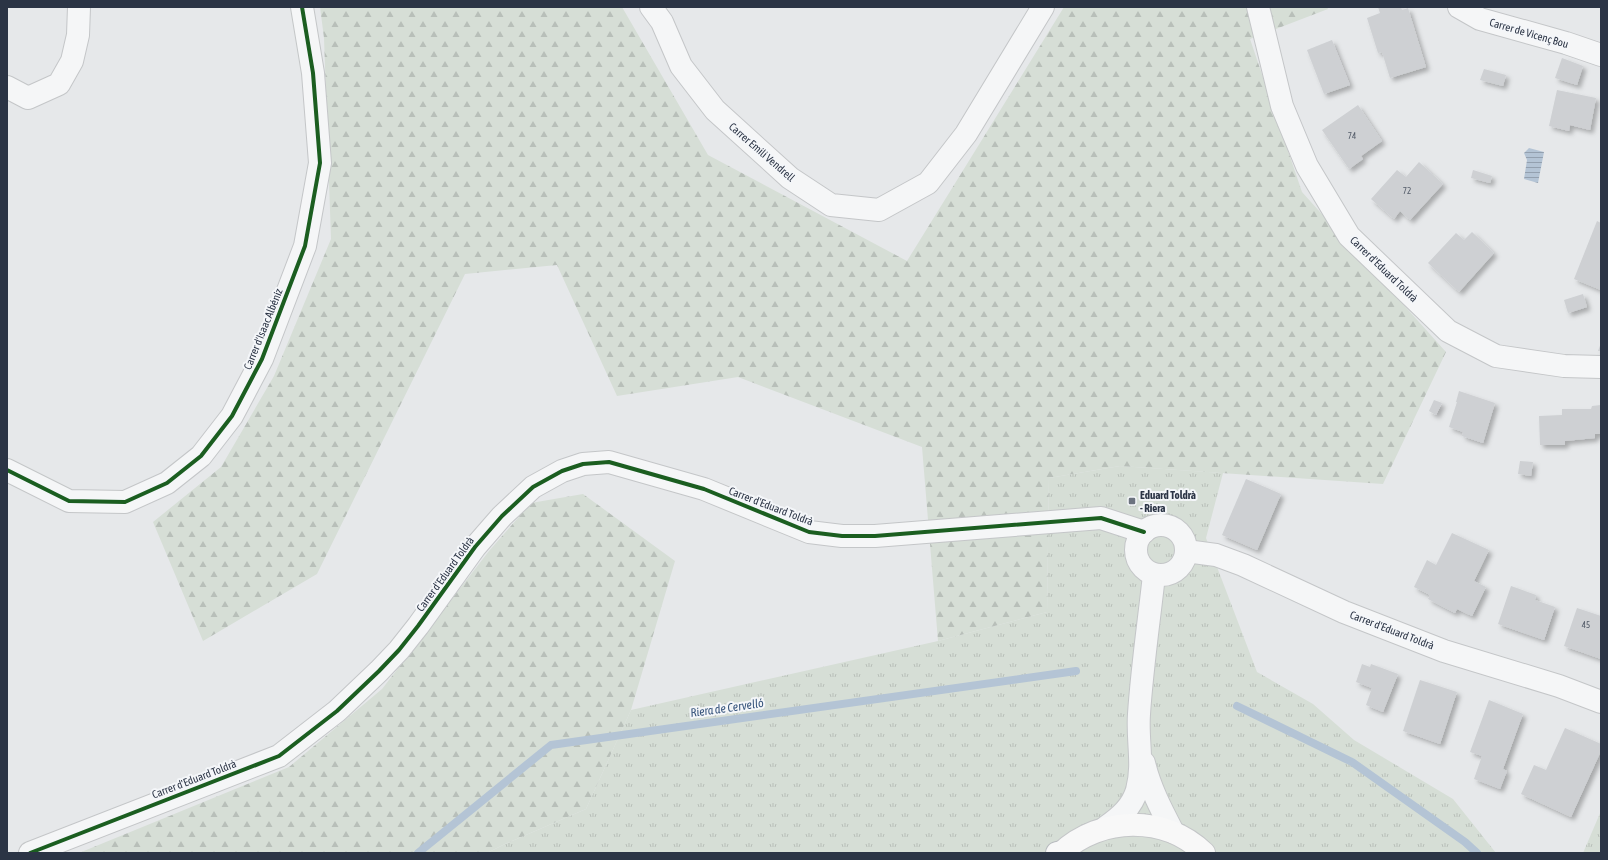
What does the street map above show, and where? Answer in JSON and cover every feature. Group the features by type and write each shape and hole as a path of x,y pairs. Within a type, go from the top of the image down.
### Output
{"street":[{"path":"7,87 28,98 59,84 72,61 78,35 79,7"},
{"name":"Carrer d'Isaac Albéniz","path":"7,470 69,501 125,502 167,483 201,456 232,416 262,359 305,246 320,163 313,73 302,7"},
{"name":"Carrer Emili Vendrell","path":"650,7 662,22 681,66 715,110 790,178 831,205 879,210 928,183 966,134 1043,7"},
{"name":"Carrer d'Eduard Toldrà","path":"1258,7 1282,106 1307,166 1349,236 1448,331 1496,356 1564,366 1601,367"},
{"name":"Carrer de Vicenç Bou","path":"1459,7 1480,19 1566,43 1601,55"},
{"name":"Carrer d'Eduard Toldrà","path":"30,853 279,756 337,711 380,671 400,650 475,547 502,516 533,487 562,470 583,464 609,462 704,489 809,532 842,536 875,536 1101,518 1144,532"},
{"path":"1162,525 1170,527 1182,536 1186,544 1186,551 1185,560 1178,570 1161,576 1154,575 1140,564 1136,555 1136,546 1138,539 1144,532 1153,526 1162,525"},
{"name":"Carrer d'Eduard Toldrà","path":"1186,551 1216,555 1244,565 1344,612 1437,648 1559,686 1601,702"},
{"path":"1060,853 1078,840 1106,827 1121,816 1129,806 1136,792 1140,773 1141,752 1139,716 1154,575"},
{"path":"1141,752 1149,783 1173,832"},
{"path":"1106,827 1131,825 1153,826 1173,832 1195,844 1204,853"}],"green space":[{"path":"320,7 622,7 708,155 907,261 1064,7 1327,7 1328,9 1250,39 1302,192 1446,352 1383,484 1120,466 1049,478 1047,612 938,641 922,447 738,377 617,396 557,265 465,274 317,574 203,641 153,522 221,467 274,376 331,239 324,38"},
{"path":"1120,466 1223,473 1206,538 1257,672 1313,704 1354,740 1453,799 1496,853 487,853 586,809 631,710 938,641 1047,612 1049,478"},
{"path":"583,494 675,561 631,710 586,809 487,853 79,853 289,767 382,689 489,551 531,503"},
{"path":"1601,811 1601,853 1583,853"}],"water":[{"path":"1529,148 1544,152 1538,183 1524,179 1527,160 1524,153"}],"building":[{"path":"1378,7 1401,7 1402,10 1408,8 1426,67 1390,78 1382,52 1378,53 1367,18 1380,13"},
{"path":"1332,40 1350,85 1324,94 1307,50"},
{"path":"1562,58 1583,66 1577,85 1555,78"},
{"path":"1484,69 1506,75 1503,86 1480,80"},
{"path":"1557,90 1596,98 1590,130 1570,125 1569,131 1549,126"},
{"path":"1358,105 1382,141 1361,156 1363,159 1349,169 1322,130"},
{"path":"1419,162 1443,184 1410,220 1400,211 1394,219 1371,199 1397,170 1406,177"},
{"path":"1473,170 1492,176 1490,183 1471,178"},
{"path":"1597,221 1601,223 1601,290 1574,279"},
{"path":"1472,232 1494,253 1459,292 1428,263 1456,233 1464,240"},
{"path":"1583,294 1587,307 1568,313 1564,300"},
{"path":"1601,343 1601,351 1598,351"},
{"path":"1459,391 1495,403 1483,443 1462,436 1463,432 1449,427"},
{"path":"1434,400 1442,403 1436,415 1429,411"},
{"path":"1601,405 1601,434 1595,434 1595,438 1565,441 1565,445 1540,445 1539,416 1562,415 1562,409 1591,409 1592,406"},
{"path":"1520,461 1533,462 1531,476 1518,474"},
{"path":"1246,479 1281,494 1257,550 1222,535"},
{"path":"1452,533 1489,550 1474,581 1486,587 1472,616 1457,609 1455,613 1428,599 1430,595 1414,587 1427,560 1436,565"},
{"path":"1511,586 1536,595 1535,600 1555,607 1544,640 1498,624"},
{"path":"1577,608 1601,616 1601,659 1564,646"},
{"path":"1362,664 1370,667 1371,664 1398,674 1383,712 1366,705 1372,688 1356,682"},
{"path":"1420,680 1457,692 1440,744 1403,731"},
{"path":"1489,700 1523,714 1503,769 1507,771 1500,789 1474,779 1482,756 1470,752"},
{"path":"1565,728 1601,744 1601,751 1571,817 1521,794 1534,765 1546,770"}],"waterway":[{"name":"Riera de Cervelló","path":"418,853 551,745 1076,671"},
{"path":"1237,706 1352,762 1465,842 1477,853"}],"cycle path":[{"path":"7,470 69,501 125,502 167,483 201,456 232,416 262,359 305,246 320,163 313,73 302,7"},
{"path":"30,853 279,756 337,711 399,650 475,547 502,516 533,487 562,471 583,464 609,462 704,489 809,532 842,536 875,536 1101,518 1144,532"}],"place":[{"name":"Eduard Toldrà - Riera","path":"1132,501"}]}
